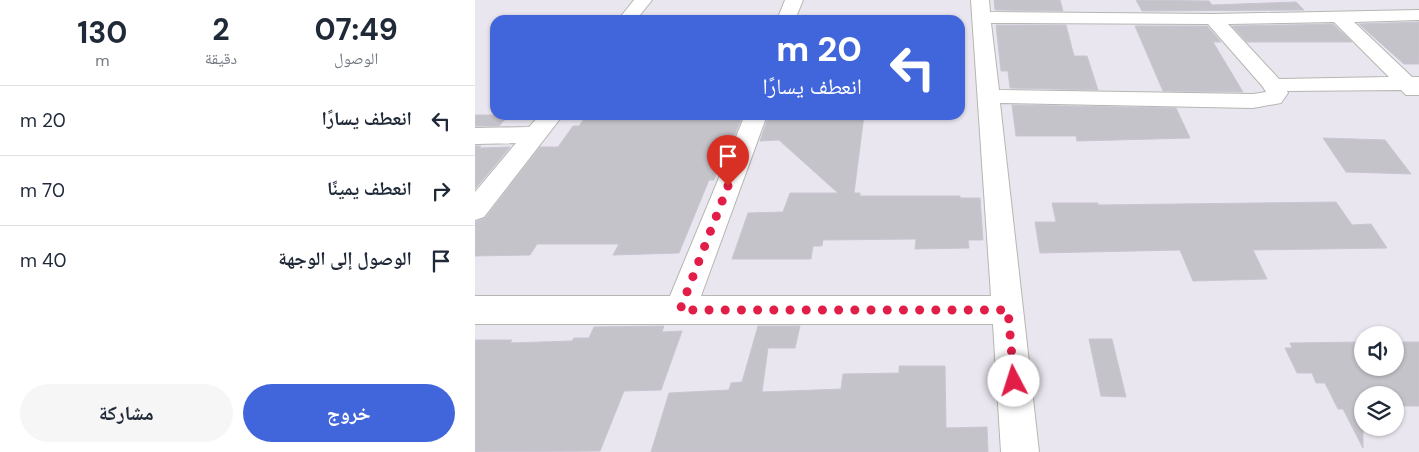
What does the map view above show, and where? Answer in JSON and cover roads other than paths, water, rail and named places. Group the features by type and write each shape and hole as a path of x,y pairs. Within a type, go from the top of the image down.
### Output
{"street":[{"path":"631,15 643,0"},
{"path":"788,15 794,0"},
{"path":"1021,452 987,96 981,8 1213,19 1419,15"},
{"path":"1338,16 1415,87"},
{"path":"987,96 1259,101 1273,98 1277,93 1273,85 1213,19"},
{"path":"1273,85 1415,87"},
{"path":"475,210 548,120"},
{"path":"680,310 754,120"},
{"path":"475,136 536,135"},
{"path":"475,310 1008,310"}]}
